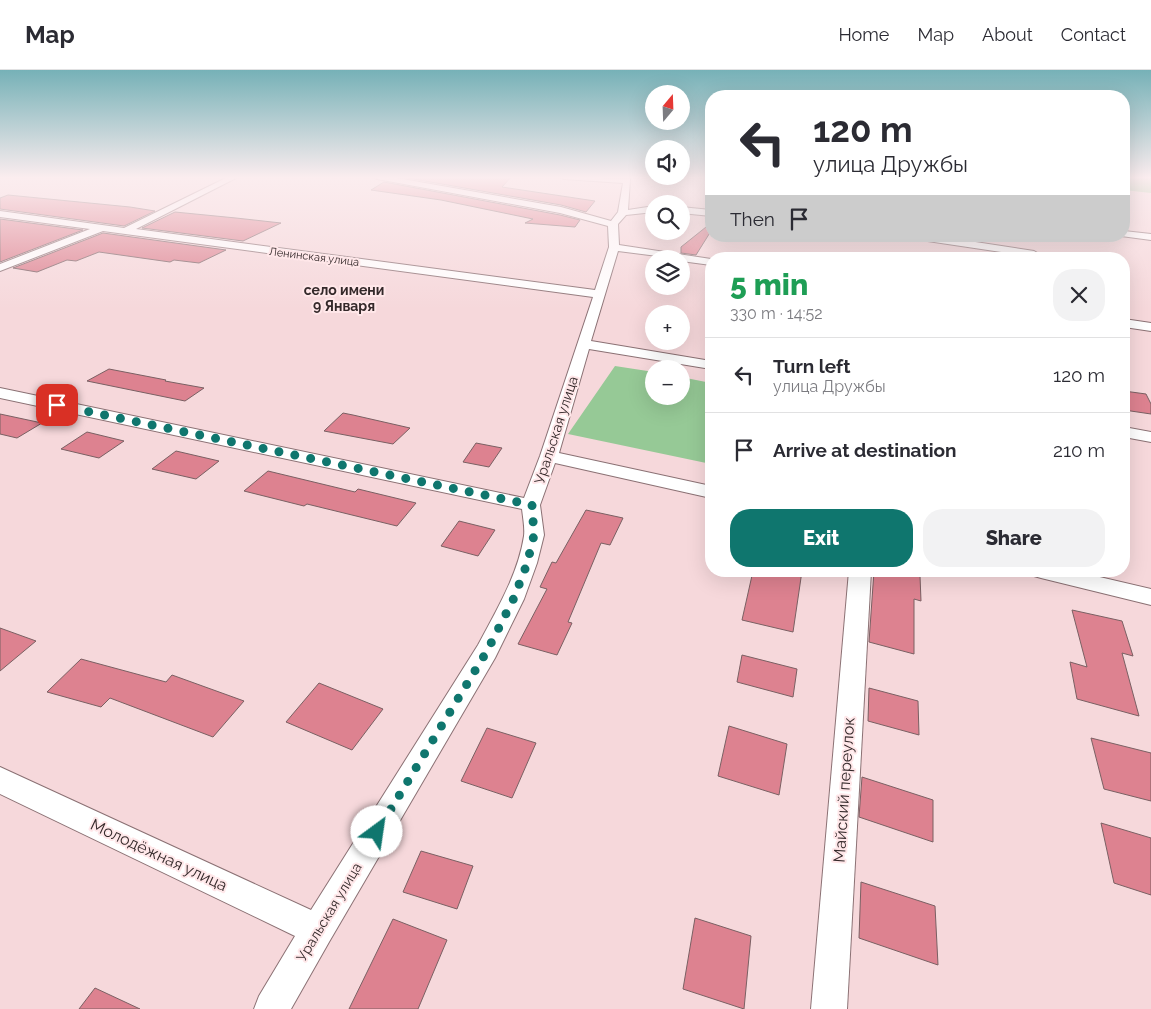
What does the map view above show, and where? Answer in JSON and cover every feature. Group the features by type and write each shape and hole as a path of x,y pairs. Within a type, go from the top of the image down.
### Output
{"street":[{"name":"Ленинская улица","path":"49,221 599,294"},
{"path":"125,231 146,221"},
{"path":"601,221 613,224 616,221"},
{"name":"Уральская улица","path":"272,1009 317,930 487,651 513,600 527,564 534,535 532,505 614,247 613,224"},
{"path":"0,268 101,228"},
{"path":"1130,235 1151,238"},
{"path":"954,242 1021,252"},
{"path":"614,247 705,261"},
{"path":"1130,324 1151,328"},
{"path":"584,344 705,364"},
{"path":"0,393 532,505"},
{"path":"1130,433 1151,437"},
{"path":"549,456 705,491"},
{"name":"Майский переулок","path":"829,1009 860,577"},
{"path":"1064,577 1150,599"},
{"name":"Молодёжная улица","path":"0,780 317,930"}],"green space":[{"path":"615,366 645,371 645,405 690,405 690,379 705,382 705,463 568,434"}],"building":[{"path":"0,221 14,221 83,230 0,262"},
{"path":"86,221 135,221 124,226"},
{"path":"157,221 260,221 281,223 243,241 142,228"},
{"path":"529,221 579,221 575,227 525,223"},
{"path":"705,228 705,241 696,255 690,254 690,250 681,250 681,247"},
{"path":"103,233 226,250 199,263 174,260 170,262 99,252 76,261 67,260 37,272 13,268"},
{"path":"109,369 204,388 185,401 87,381"},
{"path":"1130,392 1146,394 1151,404 1151,414 1130,411"},
{"path":"343,413 410,428 393,444 324,431"},
{"path":"0,414 42,423 17,438 0,434"},
{"path":"87,432 124,441 99,458 61,449"},
{"path":"476,443 502,448 489,467 463,462"},
{"path":"176,451 219,461 196,479 152,469"},
{"path":"268,471 355,492 358,489 416,503 397,526 244,491"},
{"path":"586,510 623,518 610,545 601,543 568,622 572,623 557,655 518,644 547,589 540,587 552,562 556,563"},
{"path":"459,521 495,530 478,556 441,546"},
{"path":"752,577 801,577 793,632 742,620"},
{"path":"874,577 920,577 921,601 914,599 914,654 869,642"},
{"path":"1072,610 1122,621 1133,656 1122,653 1139,716 1077,699 1070,662 1087,667"},
{"path":"0,628 36,641 0,671"},
{"path":"742,655 797,669 793,697 737,682"},
{"path":"81,659 166,682 172,675 244,701 213,737 110,698 101,707 47,692"},
{"path":"319,683 383,709 352,750 286,722"},
{"path":"869,688 918,701 919,735 868,721"},
{"path":"729,726 787,744 779,795 718,776"},
{"path":"487,728 536,743 512,798 461,781"},
{"path":"1091,738 1151,753 1151,801 1104,789"},
{"path":"862,777 933,800 933,842 859,817"},
{"path":"1101,823 1151,838 1151,895 1114,883"},
{"path":"421,851 473,866 457,909 403,892"},
{"path":"861,882 935,906 938,965 859,938"},
{"path":"695,918 751,936 744,1009 683,989"},
{"path":"393,919 447,940 418,1009 349,1009"},
{"path":"95,988 140,1009 79,1009"}],"district":[{"name":"село имени 9 Января","path":"344,298"}],"route":[{"path":"57,405 532,505 534,535 527,564 513,600 487,651 377,832"}]}
